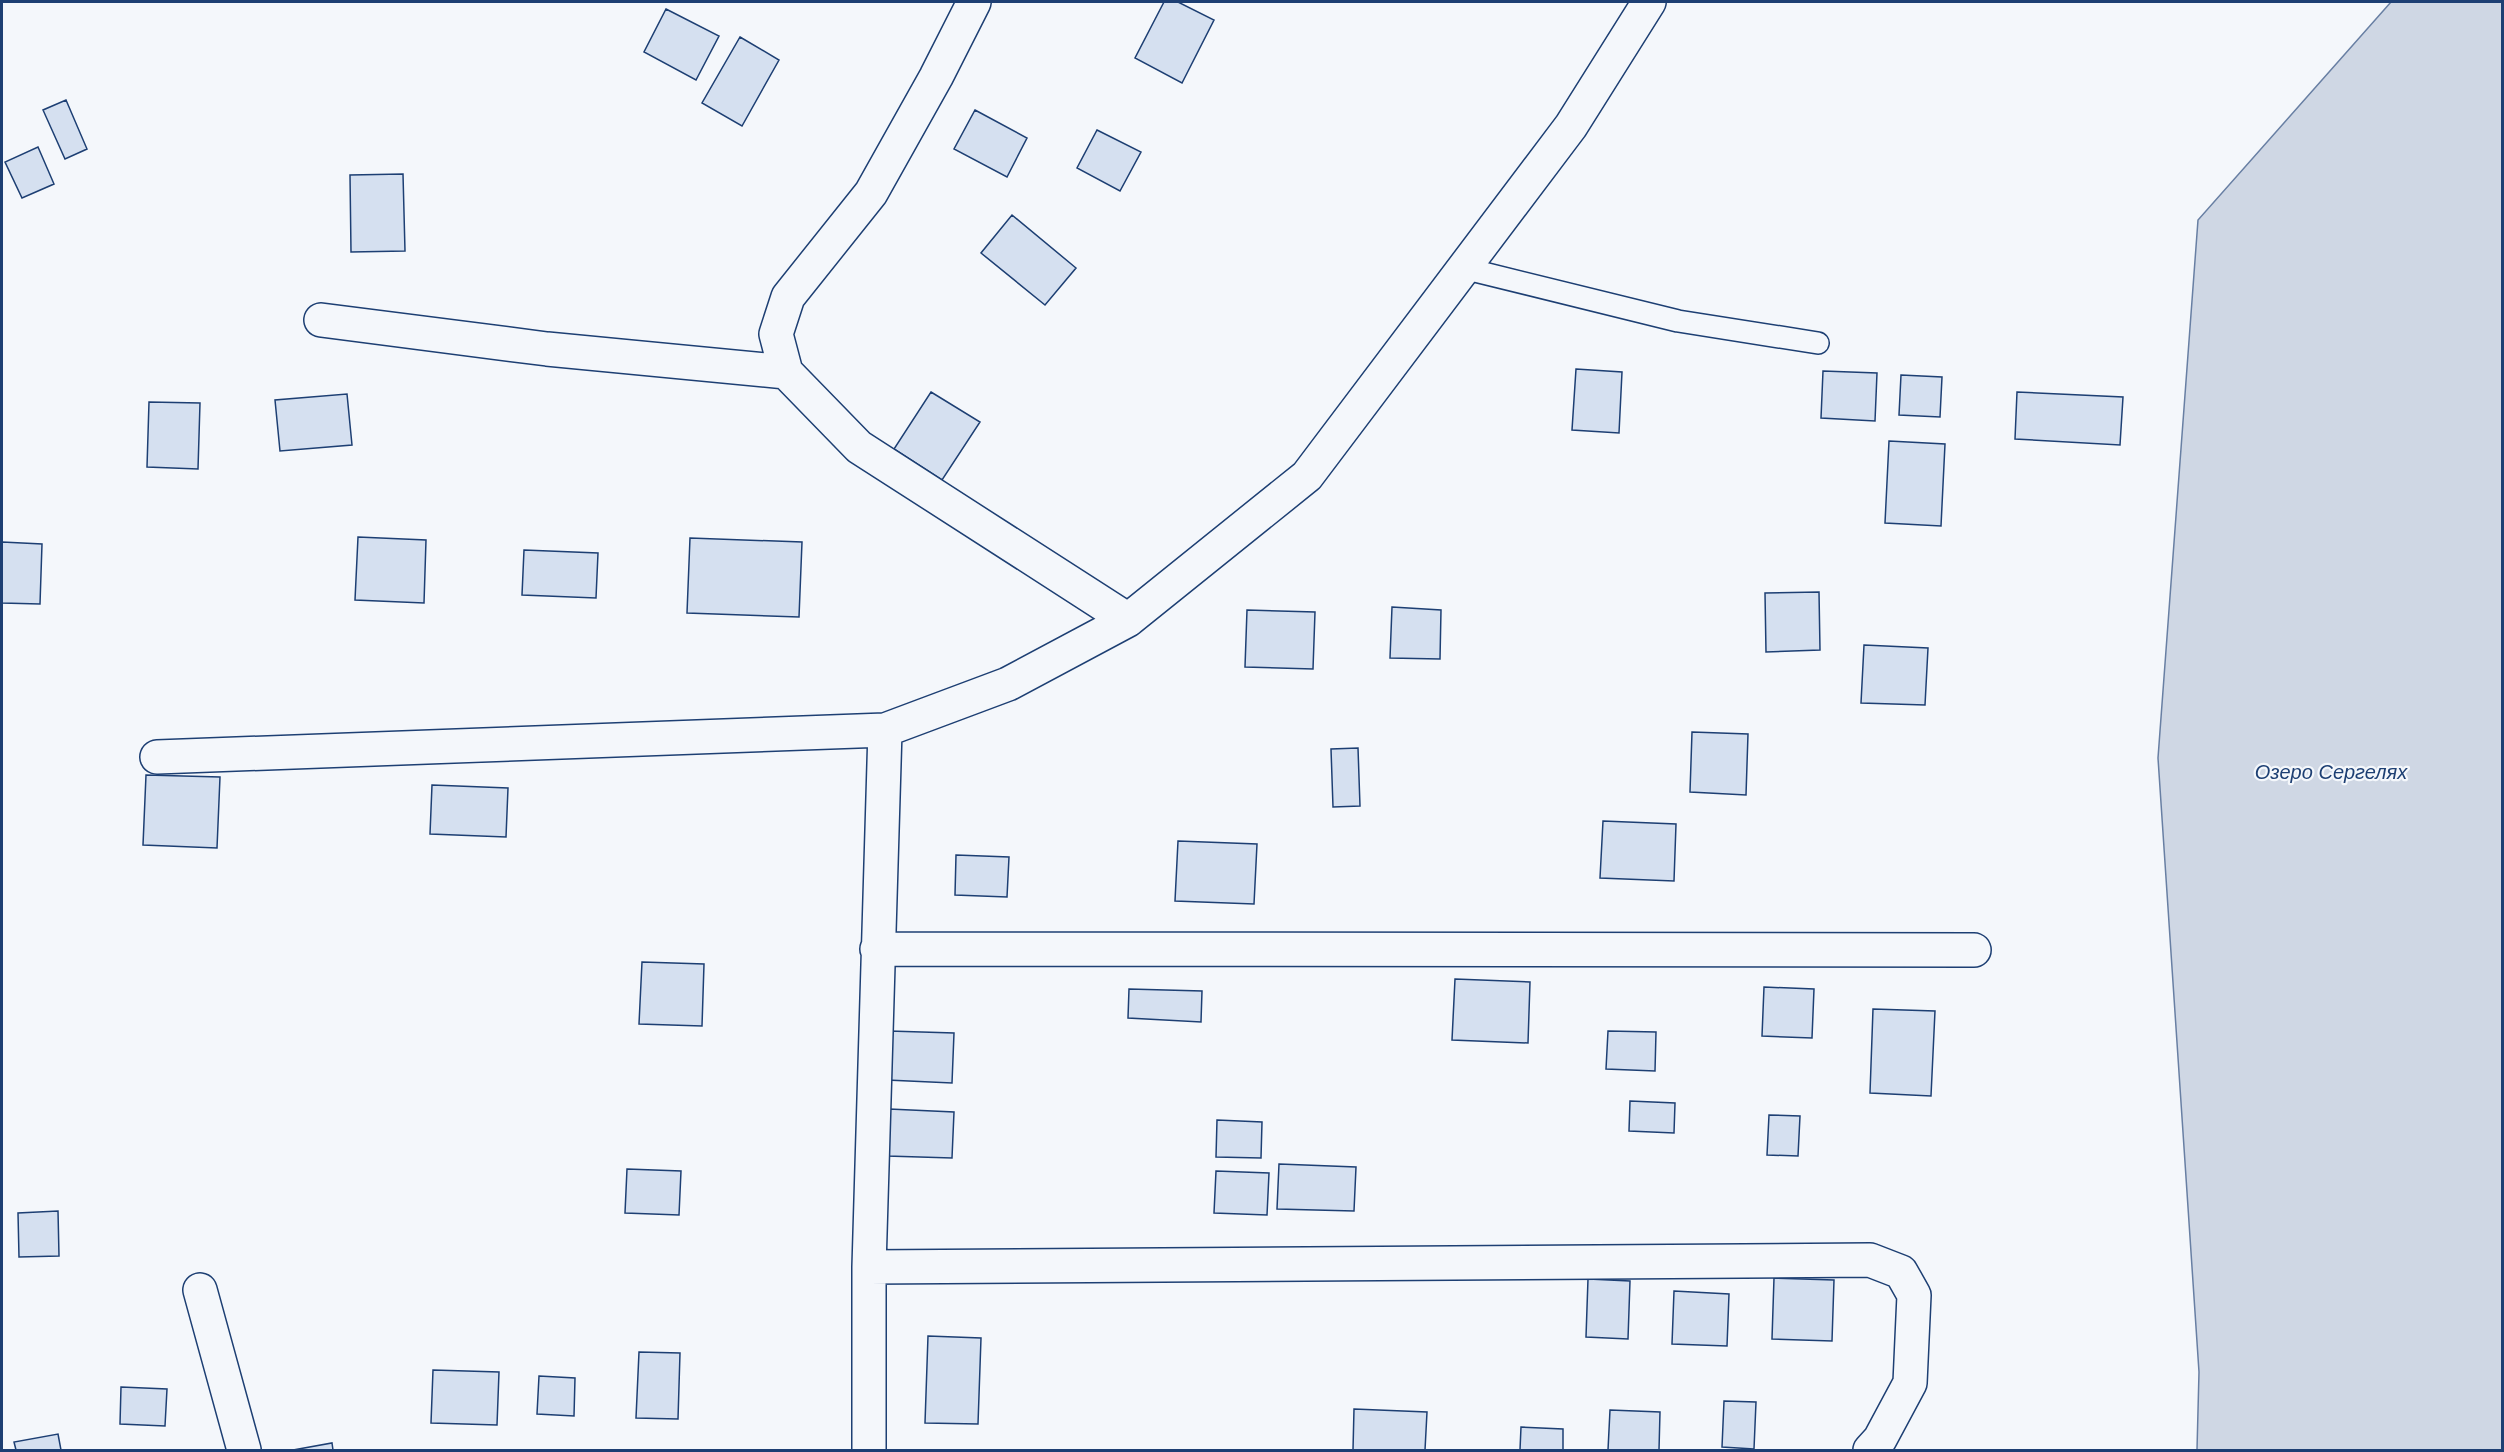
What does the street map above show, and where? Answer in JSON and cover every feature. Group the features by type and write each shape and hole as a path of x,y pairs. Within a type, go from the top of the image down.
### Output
{"street":[{"path":"974,2 936,77 871,193 788,297 776,334 786,372 860,447 1128,620"},
{"path":"157,757 885,730 1008,684 1128,620 1307,476 1571,126 1649,2"},
{"path":"321,320 547,349 786,372"},
{"path":"869,1450 869,1267 885,730"},
{"path":"877,949 1974,950"},
{"path":"869,1267 1870,1260 1900,1272 1914,1295 1910,1383 1880,1439 1870,1450"},
{"path":"200,1290 244,1450"}],"lane":[{"path":"1463,268 1678,321 1818,343"}],"water":[{"name":"Озеро Сергелях","path":"2391,2 2502,2 2502,1450 2197,1450 2199,1372 2158,758 2198,220"}],"building":[{"path":"1164,2 1178,2 1214,20 1182,83 1135,58"},
{"path":"666,9 719,36 696,80 644,52"},
{"path":"740,37 779,60 742,126 702,103"},
{"path":"66,100 87,149 65,159 43,110"},
{"path":"975,110 1027,138 1007,177 954,149"},
{"path":"1097,130 1141,152 1120,191 1077,168"},
{"path":"38,147 54,184 22,198 5,162"},
{"path":"403,174 405,251 351,252 350,175"},
{"path":"1012,215 1076,268 1045,305 981,253"},
{"path":"1576,369 1622,372 1619,433 1572,430"},
{"path":"1823,371 1877,373 1875,421 1821,418"},
{"path":"1901,375 1942,377 1940,417 1899,415"},
{"path":"931,392 980,422 942,480 894,449"},
{"path":"2017,392 2123,397 2120,445 2015,439"},
{"path":"347,394 352,445 280,451 275,400"},
{"path":"149,402 200,403 198,469 147,467"},
{"path":"1889,441 1945,444 1941,526 1885,523"},
{"path":"358,537 426,540 424,603 355,600"},
{"path":"690,538 802,542 799,617 687,613"},
{"path":"2,542 42,544 40,604 2,603"},
{"path":"524,550 598,553 596,598 522,595"},
{"path":"1819,592 1820,650 1766,652 1765,593"},
{"path":"1392,607 1441,610 1440,659 1390,658"},
{"path":"1247,610 1315,612 1313,669 1245,667"},
{"path":"1864,645 1928,648 1925,705 1861,703"},
{"path":"1692,732 1748,734 1746,795 1690,792"},
{"path":"1358,748 1360,806 1333,807 1331,749"},
{"path":"146,775 220,777 217,848 143,845"},
{"path":"432,785 508,788 506,837 430,834"},
{"path":"1603,821 1676,824 1674,881 1600,878"},
{"path":"1178,841 1257,844 1254,904 1175,901"},
{"path":"956,855 1009,857 1007,897 955,895"},
{"path":"642,962 704,964 702,1026 639,1024"},
{"path":"1455,979 1530,982 1528,1043 1452,1040"},
{"path":"1764,987 1814,989 1812,1038 1762,1036"},
{"path":"1129,989 1202,991 1201,1022 1128,1018"},
{"path":"1873,1009 1935,1011 1931,1096 1870,1093"},
{"path":"889,1031 954,1033 952,1083 887,1080"},
{"path":"1608,1031 1656,1032 1655,1071 1606,1069"},
{"path":"1630,1101 1675,1103 1674,1133 1629,1131"},
{"path":"889,1109 954,1112 952,1158 887,1156"},
{"path":"1769,1115 1800,1116 1798,1156 1767,1155"},
{"path":"1217,1120 1262,1122 1261,1158 1216,1157"},
{"path":"1279,1164 1356,1167 1354,1211 1277,1209"},
{"path":"627,1169 681,1171 679,1215 625,1213"},
{"path":"1216,1171 1269,1173 1267,1215 1214,1213"},
{"path":"58,1211 59,1256 19,1257 18,1213"},
{"path":"1774,1278 1834,1280 1832,1341 1772,1339"},
{"path":"1588,1279 1630,1281 1628,1339 1586,1337"},
{"path":"1674,1291 1729,1294 1727,1346 1672,1344"},
{"path":"928,1336 981,1338 978,1424 925,1423"},
{"path":"639,1352 680,1353 678,1419 636,1418"},
{"path":"433,1370 499,1372 497,1425 431,1423"},
{"path":"539,1376 575,1378 574,1416 537,1414"},
{"path":"121,1387 167,1389 165,1426 120,1424"},
{"path":"1724,1401 1756,1402 1754,1449 1722,1447"},
{"path":"1354,1409 1427,1412 1425,1450 1353,1450"},
{"path":"1610,1410 1660,1412 1659,1450 1608,1450"},
{"path":"1521,1427 1563,1429 1563,1450 1520,1450"},
{"path":"58,1434 61,1450 16,1450 14,1442"},
{"path":"332,1443 333,1450 293,1450"}]}
